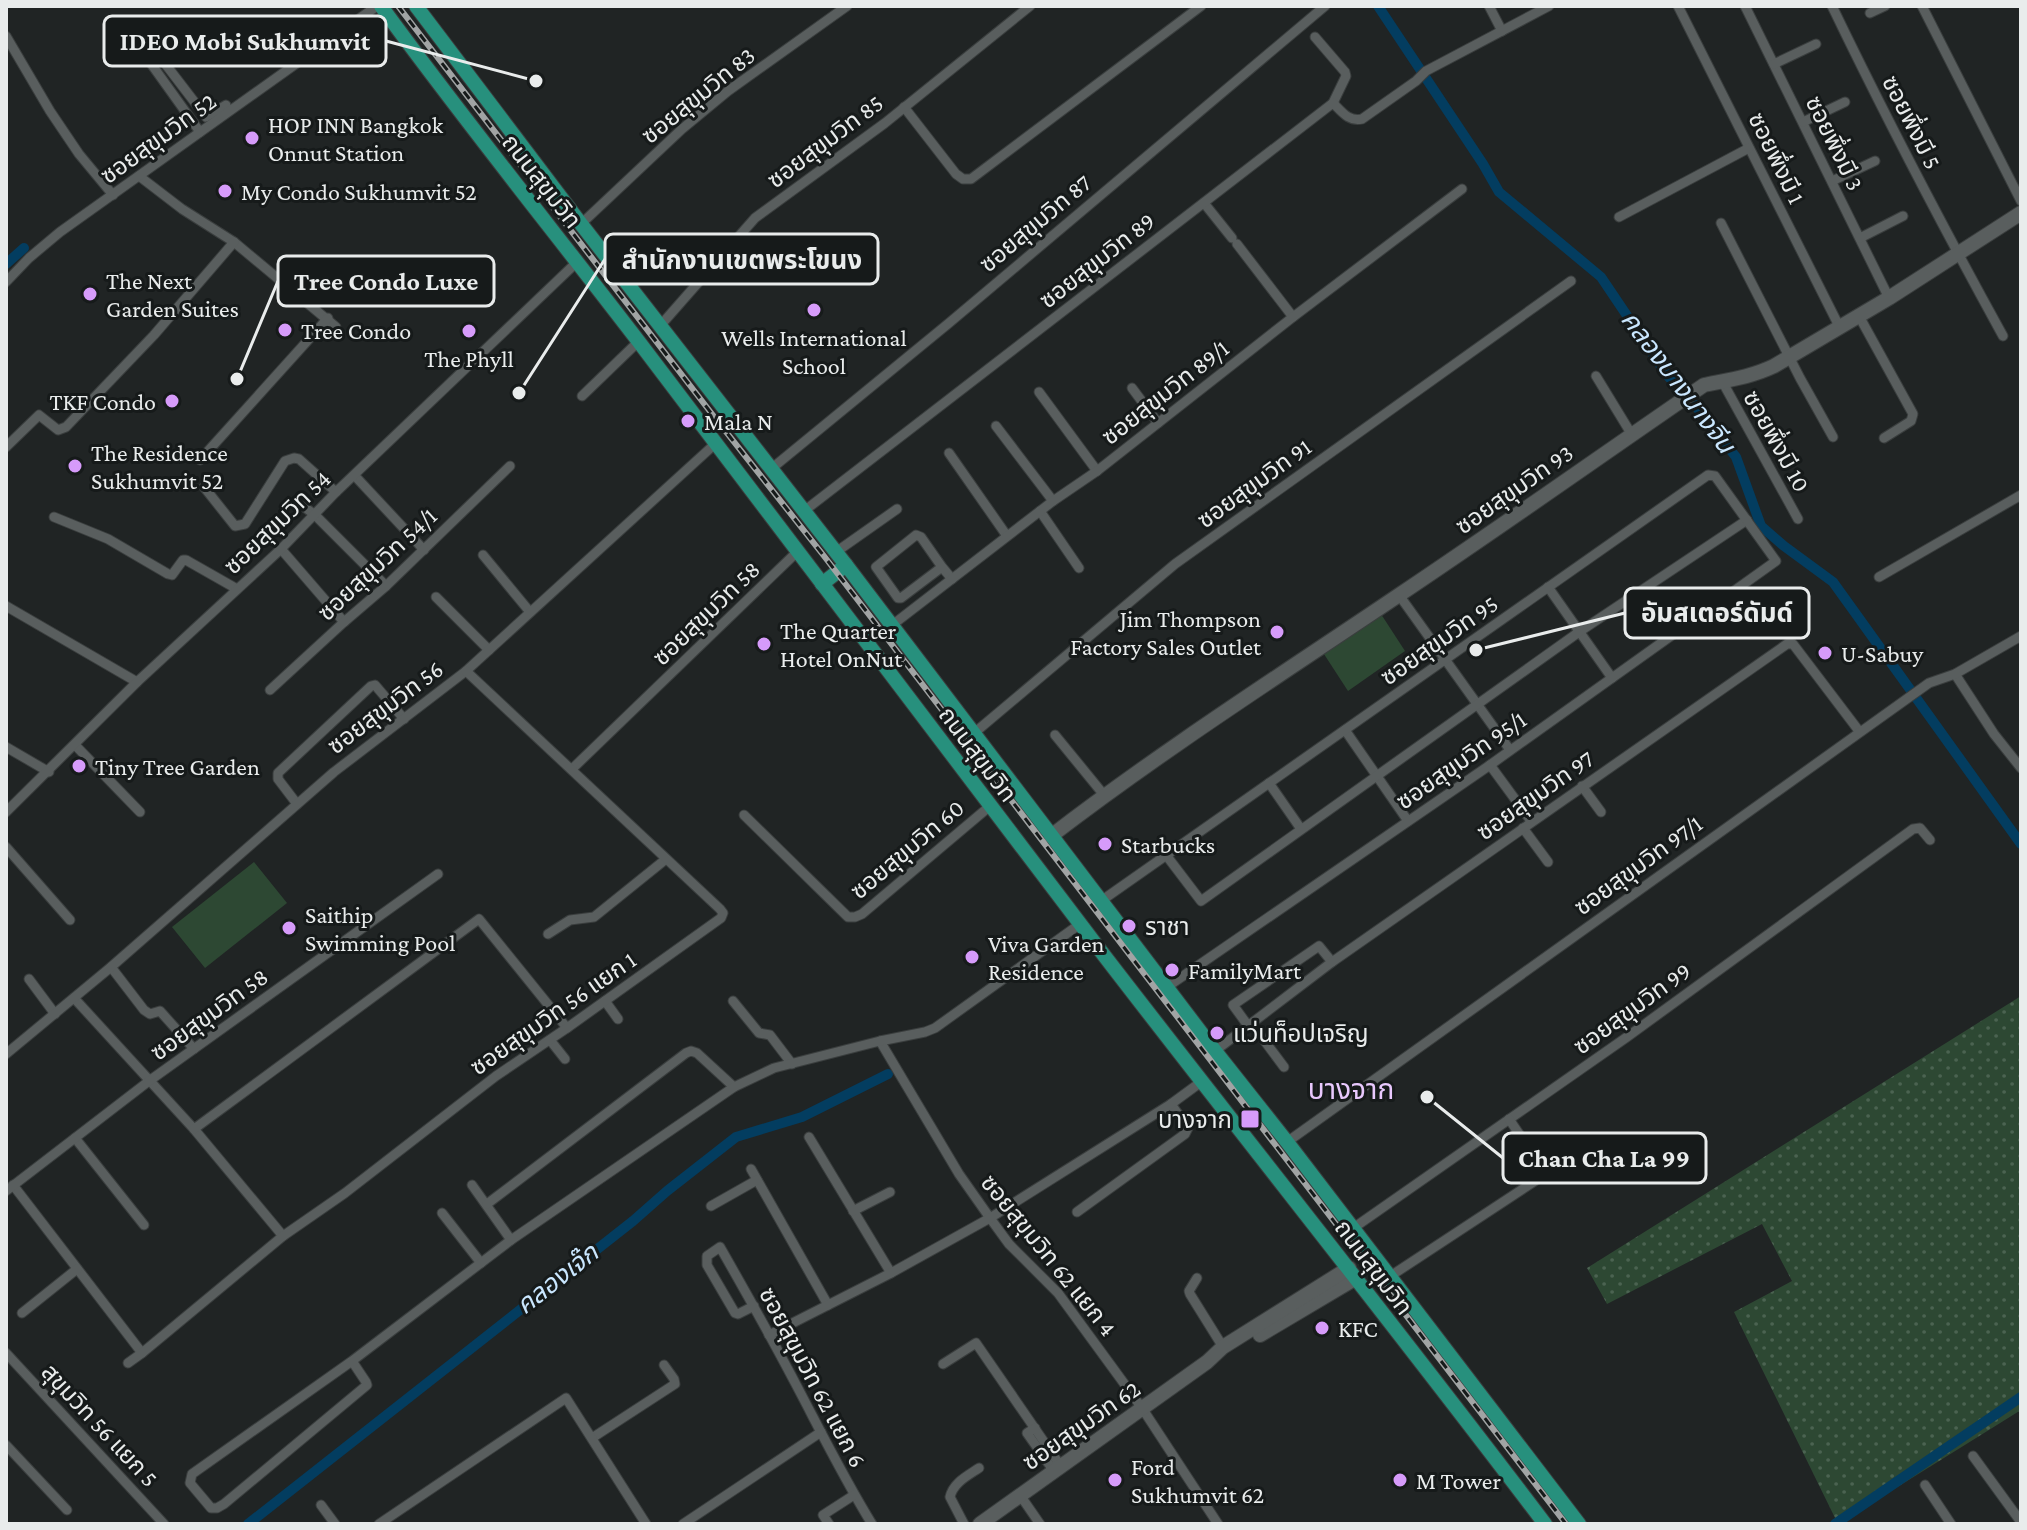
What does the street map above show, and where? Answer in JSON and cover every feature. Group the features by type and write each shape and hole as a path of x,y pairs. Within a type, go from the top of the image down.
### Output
{"main road":[{"name":"ถนนสุขุมวิท","path":"379,6 639,341 1201,1082 1398,1335 1430,1371 1545,1524"},
{"name":"ถนนสุขุมวิท","path":"416,6 1579,1524"},
{"path":"822,584 846,565"},
{"path":"1352,1273 1374,1258"}],"street":[{"name":"ซอยสุขุมวิท 52","path":"6,282 60,232 314,49 379,6"},
{"name":"ซอยสุขุมวิท 83","path":"581,224 682,129 728,91 847,6"},
{"name":"ซอยสุขุมวิท 85","path":"660,326 755,218 904,107 1030,6"},
{"path":"904,107 956,174 963,179 971,179 1201,6"},
{"name":"ซอยสุขุมวิท 87","path":"771,469 1325,6"},
{"path":"1489,6 1502,31"},
{"path":"1315,37 1345,72 1333,103 1355,121 1416,81 1426,71 1549,6"},
{"name":"ซอยพึ่งมี 1","path":"1678,6 1840,328"},
{"name":"ซอยพึ่งมี 3","path":"1746,6 1889,298"},
{"name":"ซอยพึ่งมี 5","path":"1832,6 1868,82 2003,336"},
{"path":"1870,13 1885,6"},
{"path":"1922,6 2021,201"},
{"path":"140,31 206,117 226,105"},
{"path":"6,36 50,111 79,154 113,195"},
{"path":"1774,64 1816,44"},
{"path":"152,65 200,132"},
{"path":"1803,122 1845,102"},
{"name":"ซอยสุขุมวิท 89","path":"804,511 1333,103"},
{"path":"1619,217 1749,148"},
{"path":"1832,181 1875,161"},
{"path":"139,176 182,209 234,242 336,327"},
{"name":"ซอยสุขุมวิท 89/1","path":"891,626 1462,189"},
{"path":"1204,203 1293,317"},
{"name":"ซอยสุขุมวิท 93","path":"1051,836 1214,718 1704,385 1757,374 1790,357 2021,213"},
{"path":"1860,238 1903,216"},
{"path":"1721,223 1833,437"},
{"path":"6,447 39,415 58,430 66,427 154,335 234,242"},
{"name":"ซอยสุขุมวิท 54","path":"6,812 137,682 281,549 336,492 577,262"},
{"name":"ซอยสุขุมวิท 91","path":"973,734 1175,564 1571,281"},
{"path":"1859,316 1913,414 1911,421 1884,438"},
{"path":"200,460 328,318"},
{"path":"582,396 639,341"},
{"path":"1596,376 1632,435"},
{"name":"ซอยพึ่งมี 10","path":"1722,381 1798,519"},
{"path":"1132,388 1158,423"},
{"path":"1039,392 1097,471"},
{"path":"996,426 1053,501"},
{"name":"ซอยสุขุมวิท 56","path":"6,1054 111,967 334,772 466,671 716,443"},
{"path":"949,453 1007,536"},
{"path":"204,487 235,526 245,524 289,459 299,459 336,492"},
{"name":"ซอยสุขุมวิท 54/1","path":"270,690 386,586 510,466"},
{"name":"ซอยสุขุมวิท 95","path":"1101,901 1708,475 1715,476 1776,561"},
{"path":"355,476 424,550"},
{"path":"1879,577 2021,495"},
{"path":"303,506 386,586"},
{"path":"836,552 897,509"},
{"path":"1040,511 1079,568"},
{"path":"54,517 108,539 168,574 172,575 186,560 237,589"},
{"path":"1166,855 1201,901 1475,704 1747,520"},
{"path":"942,567 901,598 876,567 916,535 921,537 952,579"},
{"path":"281,549 344,622"},
{"name":"ซอยสุขุมวิท 58","path":"572,769 798,551"},
{"path":"483,555 530,612"},
{"name":"ซอยสุขุมวิท 95/1","path":"1167,987 1490,765 1776,561"},
{"path":"1548,587 1612,678"},
{"path":"1399,595 1510,750"},
{"path":"436,597 489,650"},
{"path":"6,606 137,682"},
{"name":"ซอยสุขุมวิท 97/1","path":"1287,1142 1859,731 1929,683 1955,674 2021,636"},
{"name":"ซอยสุขุมวิท 97","path":"1215,1051 1332,962 1790,643 1859,731"},
{"name":"ซอยสุขุมวิท 56 แยก 1","path":"128,1363 283,1236 345,1193 496,1076 721,918 723,913 720,909 466,671"},
{"path":"1955,674 1994,734 2021,768"},
{"path":"297,804 278,779 278,773 371,686 375,685 404,719"},
{"path":"1345,730 1408,821"},
{"path":"1055,735 1104,795"},
{"path":"75,745 140,812"},
{"path":"6,747 49,772"},
{"path":"1490,765 1548,862"},
{"path":"1269,783 1301,829"},
{"path":"1582,786 1601,812"},
{"name":"ซอยสุขุมวิท 60","path":"744,815 848,917 855,917 990,806"},
{"name":"ซอยสุขุมวิท 99","path":"1352,1229 1627,1037 1913,829 1920,828 1930,840"},
{"path":"6,847 70,920"},
{"path":"548,934 570,920 594,917 666,859"},
{"name":"ซอยสุขุมวิท 58","path":"10,1188 149,1081 438,874"},
{"path":"194,1129 479,919 567,1028"},
{"path":"352,1361 367,1385 224,1504 211,1508 190,1483 192,1474 352,1361 511,1240 734,1087 774,1068 935,1028 1080,924"},
{"path":"1284,1067 1233,1005 1319,946 1332,962"},
{"path":"111,967 144,1010 150,1014 160,1011 194,1049"},
{"path":"29,979 55,1014"},
{"path":"74,998 194,1129 283,1236"},
{"path":"605,1001 618,1019"},
{"path":"733,1001 759,1033 770,1035 792,1064"},
{"path":"550,1040 565,1059"},
{"name":"ซอยสุขุมวิท 62 แยก 4","path":"880,1041 959,1174 1009,1244 1058,1293 1142,1408 1218,1524"},
{"path":"487,1204 686,1053 697,1053 734,1087"},
{"path":"769,1335 990,1218 1201,1082"},
{"path":"1077,1212 1185,1134 1188,1128 1186,1123 1171,1104"},
{"path":"1389,1277 1541,1177 1543,1169 1509,1119"},
{"path":"809,1137 891,1273"},
{"path":"75,1138 144,1225"},
{"path":"751,1169 828,1305"},
{"path":"711,1206 757,1180"},
{"path":"472,1185 511,1240"},
{"path":"10,1188 142,1353"},
{"path":"853,1211 890,1192"},
{"path":"442,1213 481,1263"},
{"name":"ซอยสุขุมวิท 62 แยก 6","path":"754,1306 735,1313 707,1265 707,1256 720,1247 754,1306 854,1495 872,1524"},
{"path":"22,1313 77,1269"},
{"name":"ซอยสุขุมวิท 62","path":"980,1524 1207,1362 1223,1347 1352,1273"},
{"name":"ซอยสุขุมวิท 62","path":"1207,1362 1227,1355 1352,1273"},
{"path":"1197,1278 1190,1294 1223,1347"},
{"path":"943,1364 976,1343 1035,1428 1057,1468"},
{"name":"สุขุมวิท 56 แยก 5","path":"6,1353 164,1524"},
{"path":"592,1438 675,1384 664,1365"},
{"path":"379,1524 566,1398 646,1524"},
{"path":"683,1524 821,1432"},
{"path":"6,1445 67,1510"},
{"path":"1973,1456 2021,1522"},
{"path":"964,1524 950,1493 955,1485 979,1468"},
{"path":"1925,1485 1951,1524"},
{"path":"829,1524 823,1515 854,1495"},
{"path":"1020,1495 1040,1524"},
{"path":"321,1505 335,1524"}],"green space":[{"path":"1379,611 1405,651 1348,691 1322,651"},
{"path":"254,862 287,903 205,968 172,927"},
{"path":"2021,996 2021,1410 1838,1524 1734,1312 1792,1281 1762,1224 1607,1304 1587,1268"}],"waterway":[{"name":"คลองบางนางจีน","path":"1378,6 1499,192 1601,277 1667,375 1736,457 1761,526 1833,582 2021,844"},
{"path":"6,264 24,248"},
{"name":"คลองเจ๊ก","path":"248,1524 736,1137 802,1117 888,1074"},
{"path":"1835,1524 2021,1397"}],"railway":[{"path":"398,6 1566,1524"}],"place":[{"name":"IDEO Mobi Sukhumvit","path":"536,81"},
{"name":"HOP INN Bangkok Onnut Station","path":"252,138"},
{"name":"My Condo Sukhumvit 52","path":"225,191"},
{"name":"The Next Garden Suites","path":"90,294"},
{"name":"Wells International School","path":"814,310"},
{"name":"Tree Condo","path":"285,330"},
{"name":"The Phyll","path":"469,331"},
{"name":"Tree Condo Luxe","path":"237,379"},
{"name":"สำนักงานเขตพระโขนง","path":"519,393"},
{"name":"TKF Condo","path":"172,401"},
{"name":"Mala N","path":"688,421"},
{"name":"The Residence Sukhumvit 52","path":"75,466"},
{"name":"Jim Thompson Factory Sales Outlet","path":"1277,632"},
{"name":"The Quarter Hotel OnNut","path":"764,644"},
{"name":"อัมสเตอร์ดัมด์","path":"1476,650"},
{"name":"U-Sabuy","path":"1825,653"},
{"name":"Tiny Tree Garden","path":"79,766"},
{"name":"Starbucks","path":"1105,844"},
{"name":"ราชา","path":"1129,926"},
{"name":"Saithip Swimming Pool","path":"289,928"},
{"name":"Viva Garden Residence","path":"972,957"},
{"name":"FamilyMart","path":"1172,970"},
{"name":"แว่นท็อปเจริญ","path":"1217,1033"},
{"name":"Chan Cha La 99","path":"1427,1097"},
{"name":"บางจาก","path":"1250,1119"},
{"name":"KFC","path":"1322,1328"},
{"name":"Ford Sukhumvit 62","path":"1115,1480"},
{"name":"M Tower","path":"1400,1480"}],"district":[{"name":"บางจาก","path":"1351,1089"}]}
